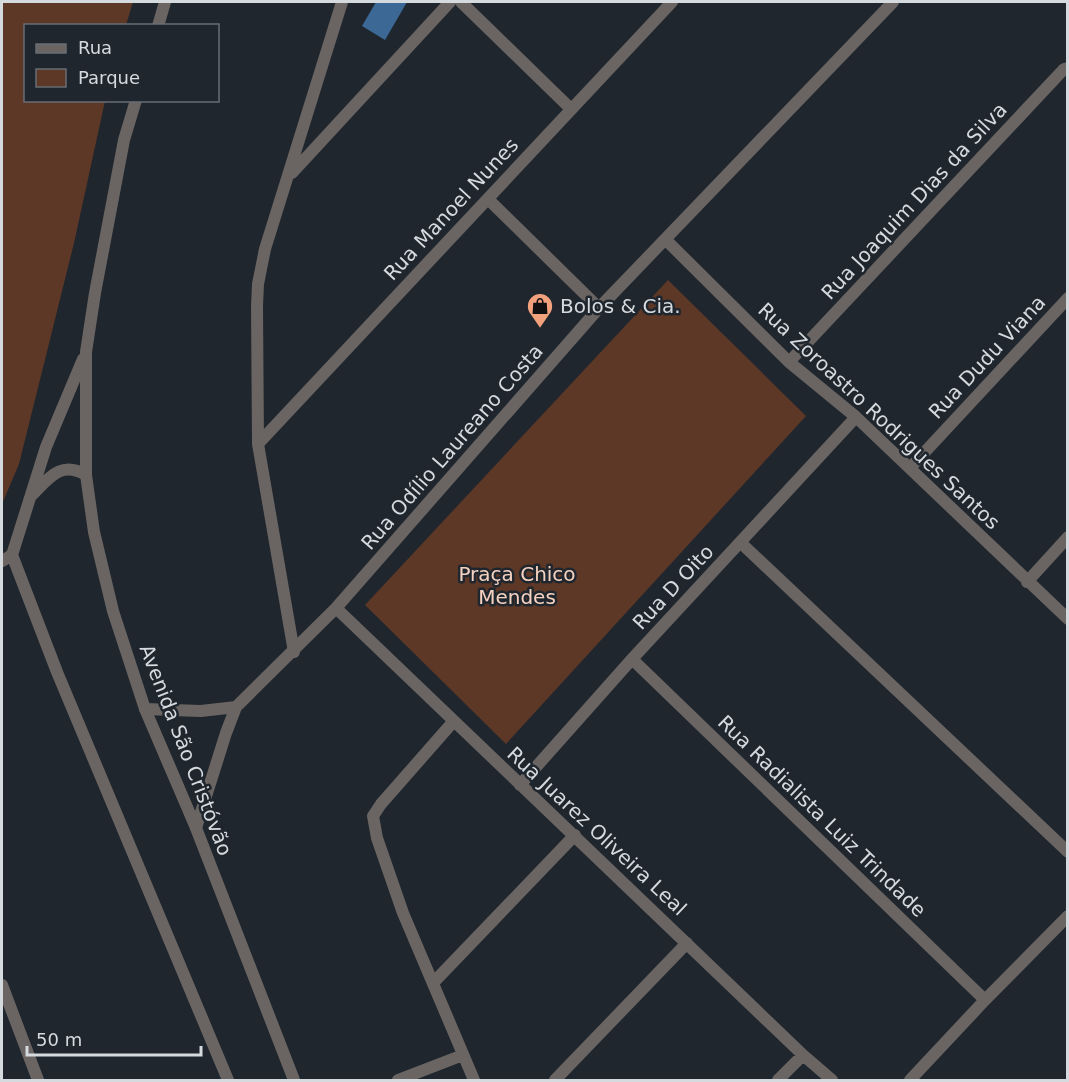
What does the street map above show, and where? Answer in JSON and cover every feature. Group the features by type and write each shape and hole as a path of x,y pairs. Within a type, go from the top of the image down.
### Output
{"street":[{"path":"159,24 165,2"},
{"path":"294,652 258,444 258,284 265,249 342,2"},
{"path":"288,177 450,2"},
{"path":"461,2 571,109"},
{"name":"Rua Manoel Nunes","path":"258,444 672,2"},
{"name":"Rua Odílio Laureano Costa","path":"236,707 336,608 599,308 893,2"},
{"name":"Rua Joaquim Dias da Silva","path":"789,362 1064,69 1068,68"},
{"path":"135,102 124,140 94,293 86,352 46,447 7,558 228,1080"},
{"path":"488,199 599,308"},
{"name":"Rua Zoroastro Rodrigues Santos","path":"666,240 789,362 856,417 1068,619"},
{"name":"Rua Dudu Viana","path":"910,468 1068,298"},
{"name":"Avenida São Cristóvão","path":"86,352 86,475 103,574 145,709 196,828 294,1080"},
{"name":"Rua D Oito","path":"520,785 632,659 856,417"},
{"path":"29,497 50,477 63,469 75,469 86,475"},
{"path":"1027,582 1068,537"},
{"path":"741,543 1068,852"},
{"name":"Rua Juarez Oliveira Leal","path":"336,608 453,722 832,1080"},
{"name":"Rua Radialista Luiz Trindade","path":"632,659 985,1000"},
{"path":"145,709 201,711 236,707 196,828"},
{"path":"453,722 373,816 377,838 403,913 474,1080"},
{"path":"433,983 575,835"},
{"path":"910,1080 1068,916"},
{"path":"555,1080 687,943"},
{"path":"2,985 38,1080"},
{"path":"398,1080 464,1055"},
{"path":"778,1080 803,1055"}],"green space":[{"path":"2,2 133,2 126,24 24,24 24,102 105,102 74,243 19,464 2,504"},
{"name":"Praça Chico Mendes","path":"668,280 806,416 506,744 365,605"}],"water":[{"path":"376,2 407,2 385,40 362,26"}],"place":[{"name":"Bolos & Cia.","path":"540,329"}]}
